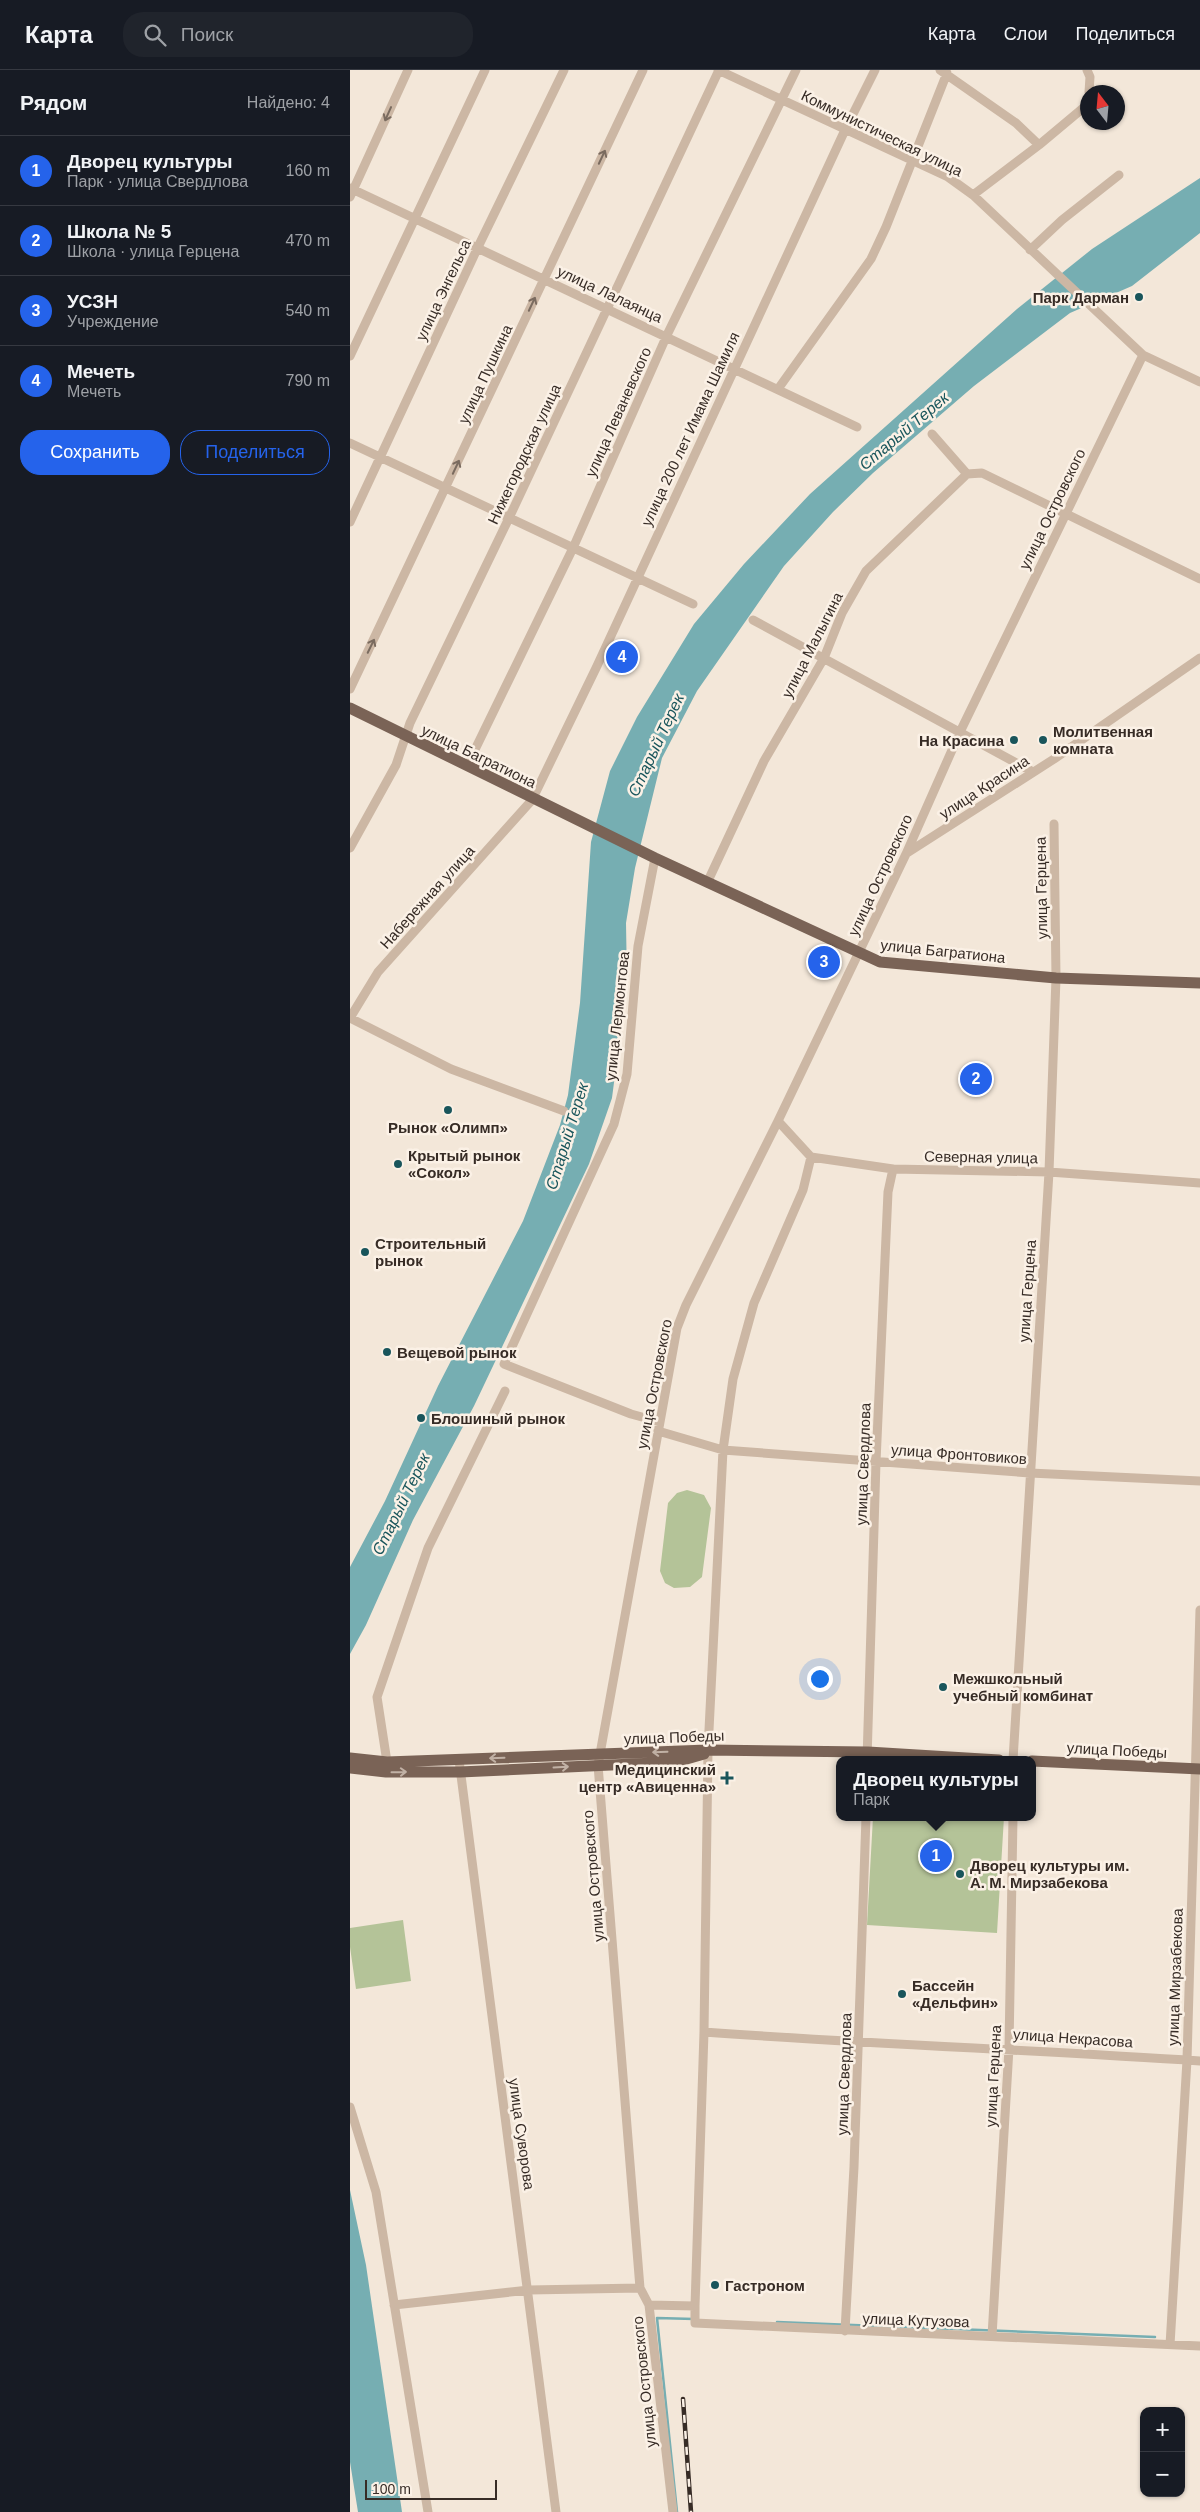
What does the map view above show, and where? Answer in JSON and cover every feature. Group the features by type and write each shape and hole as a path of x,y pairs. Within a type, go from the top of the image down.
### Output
{"main road":[{"name":"улица Багратиона","path":"350,708 532,800 880,962 1056,978 1200,983"},
{"name":"улица Победы","path":"350,1768 386,1772 459,1766 599,1760 708,1751 894,1756"},
{"name":"улица Победы","path":"868,1755 888,1756"},
{"name":"улица Победы","path":"350,1758 459,1766"},
{"name":"улица Победы","path":"1036,1762 1197,1770"}],"street":[{"path":"351,192 408,70"},
{"path":"350,356 485,70"},
{"name":"улица Энгельса","path":"350,522 478,247 564,70"},
{"name":"улица Пушкина","path":"350,690 643,70"},
{"name":"Коммунистическая улица","path":"718,70 948,177 973,195 1100,317 1143,355"},
{"name":"Нижегородская улица","path":"350,848 396,765 410,723 510,518 718,70"},
{"name":"улица Леваневского","path":"467,766 573,548 666,336 796,70"},
{"name":"улица 200 лет Имама Шамиля","path":"532,800 845,130 875,70"},
{"path":"1087,70 1090,77 1089,85"},
{"path":"778,390 871,259 913,162 944,72 1016,123 1039,145"},
{"path":"973,195 1039,145 1080,111"},
{"path":"1030,250 1062,220 1119,175"},
{"name":"улица Лалаянца","path":"351,192 416,218 606,310 666,336 857,427"},
{"path":"1143,355 1200,382"},
{"name":"улица Островского","path":"673,2512 650,2305 640,2288 599,1760 677,1328 686,1305 859,953 906,854 960,732 1064,514 1143,355"},
{"path":"932,434 967,474 982,473 1200,579"},
{"path":"350,443 693,604"},
{"name":"улица Малыгина","path":"707,883 764,761 824,658 842,613 866,571 967,474"},
{"path":"753,620 1033,772"},
{"name":"улица Красина","path":"906,854 1033,772 1200,658"},
{"name":"Набережная улица","path":"350,1018 378,972 532,800"},
{"name":"улица Герцена","path":"1013,1756 1049,1172 1056,978 1054,824"},
{"name":"улица Лермонтова","path":"504,1364 614,1124 627,1074 638,946 650,856"},
{"path":"350,1018 451,1068 564,1111"},
{"path":"650,2305 695,2306 704,2032 708,1751 723,1450 733,1378 754,1303 803,1190 811,1157 778,1121"},
{"name":"Северная улица","path":"811,1157 893,1169 1049,1172 1200,1183"},
{"name":"улица Свердлова","path":"868,1755 876,1462 888,1192 893,1169"},
{"name":"улица Фронтовиков","path":"504,1364 659,1427 723,1450 1030,1473 1200,1481"},
{"path":"387,1762 377,1697 428,1548 505,1391"},
{"name":"улица Мирзабекова","path":"1170,2345 1187,2060 1197,1770 1200,1610"},
{"name":"улица Суворова","path":"459,1766 529,2290 556,2512"},
{"name":"улица Свердлова","path":"845,2331 866,1821"},
{"name":"улица Герцена","path":"992,2336 1009,2048 1012,1821"},
{"name":"улица Некрасова","path":"704,2032 858,2043 1009,2048 1200,2060"},
{"path":"350,2108 376,2192 428,2512"},
{"path":"394,2305 529,2290 640,2288"},
{"name":"улица Кутузова","path":"695,2306 695,2323 1200,2346"}],"green space":[{"path":"687,1490 704,1495 711,1508 702,1577 690,1587 674,1588 665,1583 660,1571 668,1503 677,1493"},
{"path":"873,1821 1004,1821 997,1933 867,1925"},
{"path":"403,1920 411,1981 356,1989 350,1947 350,1928"}],"water":[{"name":"Старый Терек","path":"1200,178 1200,233 1132,286 1070,313 974,386 873,473 833,512 784,566 697,691 662,758 635,868 626,923 627,982 612,1098 589,1164 474,1406 413,1520 366,1625 350,1654 350,1567 385,1501 438,1386 523,1221 560,1125 568,1095 580,1003 591,842 610,771 637,717 694,624 744,564 810,494 1017,309 1092,249"},
{"path":"350,2190 366,2265 402,2512 358,2512 350,2462"}],"waterway":[{"path":"677,2512 657,2318 694,2319"},
{"path":"777,2322 1155,2337"}],"railway":[{"path":"683,2399 691,2512"}],"place":[{"name":"Парк Дарман","path":"1139,297"},
{"name":"Мечеть","path":"622,657"},
{"name":"На Красина","path":"1014,740"},
{"name":"Молитвенная комната","path":"1043,740"},
{"name":"УСЗН","path":"824,962"},
{"name":"Школа № 5","path":"976,1079"},
{"name":"Рынок «Олимп»","path":"448,1110"},
{"name":"Крытый рынок «Сокол»","path":"398,1164"},
{"name":"Строительный рынок","path":"365,1252"},
{"name":"Вещевой рынок","path":"387,1352"},
{"name":"Блошиный рынок","path":"421,1418"},
{"name":"Межшкольный учебный комбинат","path":"943,1687"},
{"name":"Медицинский центр «Авиценна»","path":"727,1778"},
{"name":"Дворец культуры","path":"936,1856"},
{"name":"Дворец культуры им. А. М. Мирзабекова","path":"960,1874"},
{"name":"Бассейн «Дельфин»","path":"902,1994"},
{"name":"Гастроном","path":"715,2285"}]}
